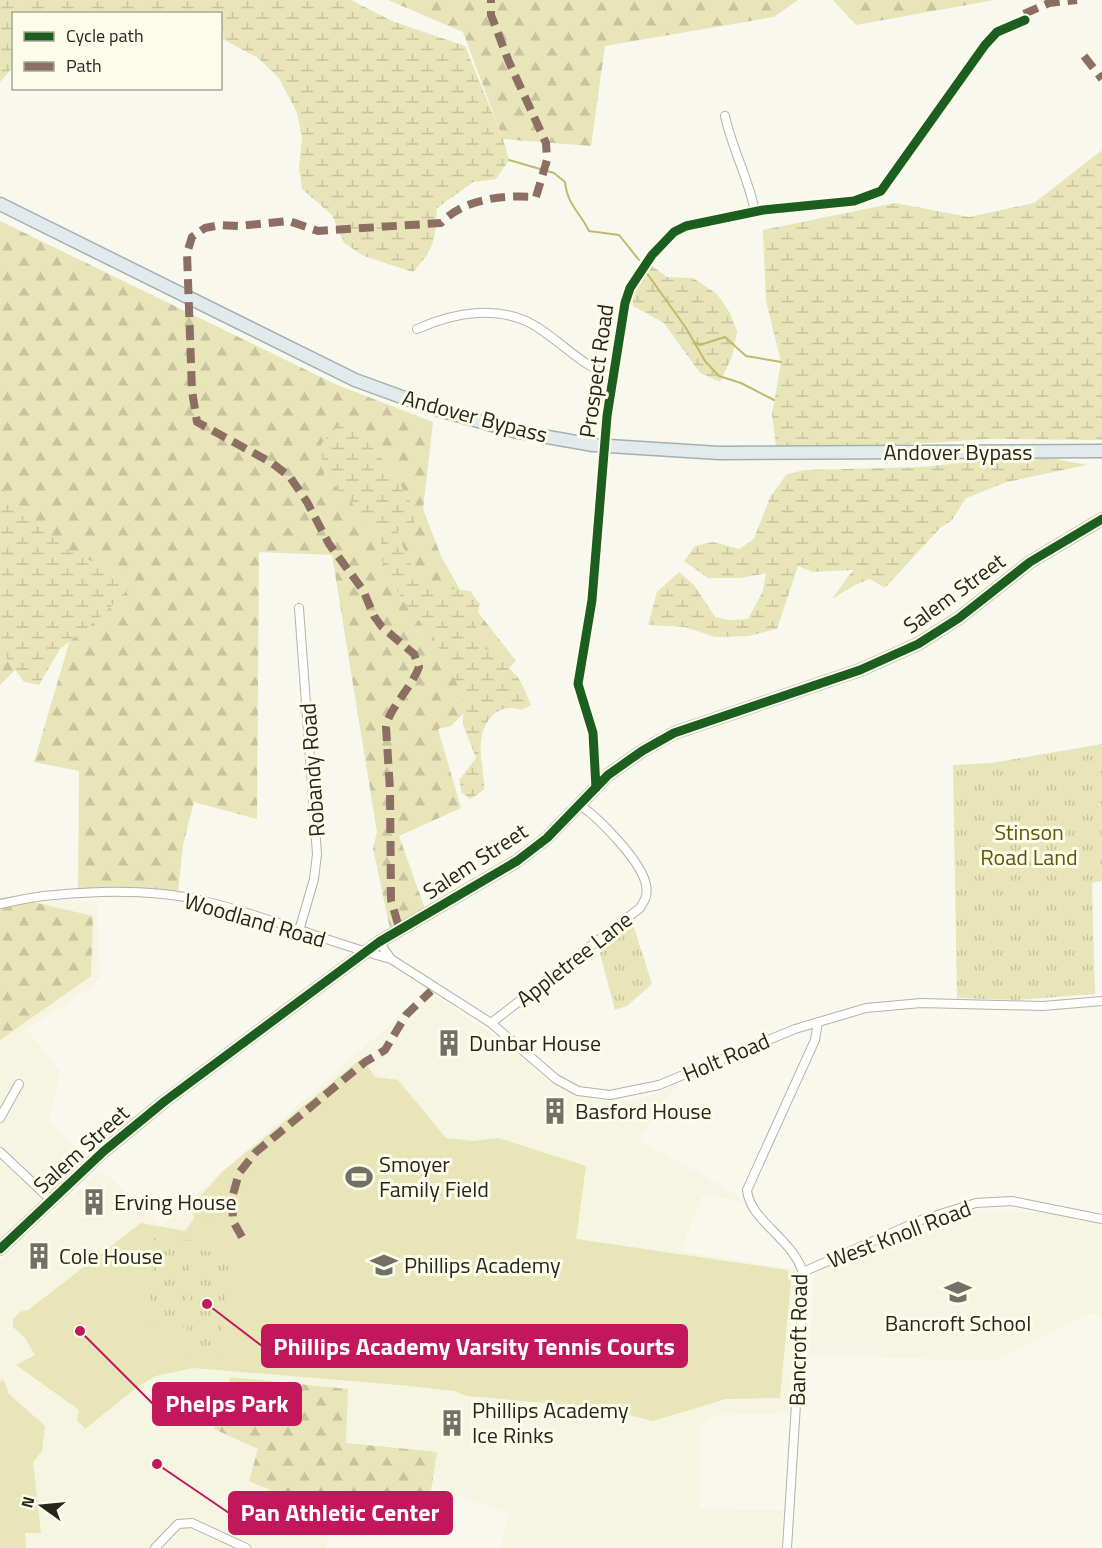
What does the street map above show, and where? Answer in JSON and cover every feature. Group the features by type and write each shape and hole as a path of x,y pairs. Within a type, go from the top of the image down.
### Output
{"main road":[{"name":"Andover Bypass","path":"0,204 355,380 407,400 504,428 604,446 729,453 1102,451"}],"street":[{"name":"Prospect Road","path":"596,788 593,733 578,684 592,600 604,446 627,294 658,246 686,226 755,212 854,201 881,191 986,45 997,32 1025,20"},
{"path":"725,116 735,155 749,186 755,212"},
{"path":"417,329 442,318 463,314 486,313 510,316 536,326 585,365 614,378"},
{"name":"Salem Street","path":"0,1249 104,1151 165,1101 379,942 517,861 547,838 608,775 642,751 674,733 860,670 918,644 959,618 1030,562 1102,519"},
{"name":"Robandy Road","path":"299,608 317,854 314,879 299,931"},
{"name":"Appletree Lane","path":"491,1023 640,908 645,900 646,885 643,877 621,844 580,805"},
{"name":"Woodland Road","path":"0,904 28,898 150,894 204,901 365,952"},
{"name":"Holt Road","path":"379,942 391,959"},
{"name":"Holt Road","path":"365,952 391,959 491,1023 570,1088 611,1095 659,1085 758,1043 866,1008 900,1004 1020,1006 1102,1001"},
{"name":"Bancroft Road","path":"787,1548 803,1272 798,1257 752,1208 747,1190 815,1040 818,1022"},
{"path":"0,1118 19,1084"},
{"path":"0,1152 52,1201"},
{"name":"West Knoll Road","path":"803,1272 921,1220 976,1203 1012,1201 1102,1219"},
{"path":"155,1548 178,1524 192,1523 246,1548"}],"shaded area":[{"path":"55,901 97,901 100,978 89,989 26,1029 60,1071 48,1122 87,1157 0,1239 0,914"},
{"name":"Phillips Academy","path":"428,991 505,1043 546,1080 577,1096 594,1100 628,1101 646,1097 677,1084 639,1140 738,1195 743,1203 716,1196 702,1196 681,1251 797,1270 799,1308 792,1413 719,1415 700,1426 700,1509 784,1510 781,1548 501,1548 509,1514 408,1477 360,1467 331,1529 326,1548 0,1548 0,1261 101,1170 162,1224"},
{"name":"Bancroft School","path":"976,1211 1102,1214 1102,1317 1091,1313 992,1361 809,1355 815,1270"}],"green space":[{"path":"0,0 351,0 392,21 465,46 503,139 509,160 496,179 473,182 437,208 436,229 430,250 413,272 364,256 344,243 332,215 302,189 299,167 302,138 297,113 279,78 258,58 222,39 222,12 12,12 12,68 0,82"},
{"path":"388,0 798,0 774,17 605,46 591,146 503,139 463,32"},
{"path":"833,0 994,0 856,25"},
{"path":"1102,150 1102,440 988,439 894,445 776,446 772,415 781,362 766,301 763,230 895,203 969,217 1034,203"},
{"path":"0,221 335,384 433,422 423,509 441,556 459,588 516,661 451,726 438,729 461,808 399,836 425,909 390,929 373,848 377,832 332,555 259,552 257,819 194,802 183,845 178,892 78,892 79,771 34,762 72,633 13,672 0,685"},
{"path":"651,265 667,277 693,278 717,294 730,313 737,331 732,357 720,382 700,373 664,323 633,306 633,292"},
{"path":"338,425 353,425 390,469 407,495 417,520 397,533 411,564 413,582 423,586 470,591 480,604 476,630 478,638 482,645 516,675 531,705 521,710 513,708 499,711 489,720 482,734 481,748 484,790 470,799 462,793 459,780 476,758 463,725 463,696 435,640 406,605 391,581 381,558 381,537 346,496 324,476 321,444"},
{"path":"1056,459 1087,465 1007,482 966,498 952,520 940,528 885,588 870,579 832,599 853,570 813,572 798,566 777,629 748,636 715,637 685,627 648,625 657,592 679,572 694,585 715,617 729,620 748,619 763,591 766,573 741,578 708,578 684,561 695,546 713,542 739,549 754,539 770,497 787,474 805,470 923,467 977,461"},
{"path":"0,487 64,548 136,582 97,620 60,649 39,685 24,682 0,649"},
{"name":"Stinson Road Land","path":"1102,744 1102,881 1092,883 1095,994 1016,1000 957,998 953,765 991,763"},
{"path":"33,902 93,916 91,976 0,1040 0,904"},
{"path":"632,921 652,984 627,1006 615,1010 598,946"},
{"path":"362,1058 375,1077 398,1080 446,1138 473,1141 499,1138 586,1166 576,1239 788,1270 788,1279 791,1280 780,1398 726,1399 653,1421 629,1415 626,1407 570,1405 466,1396 455,1391 399,1385 193,1368 156,1376 140,1385 85,1429 77,1420 79,1410 16,1365 35,1355 25,1338 13,1327 13,1319 141,1223 185,1231 193,1220 199,1198 222,1172"},
{"path":"206,1211 225,1212 224,1222 205,1220"},
{"path":"154,1238 191,1240 189,1274 152,1271"},
{"path":"195,1250 230,1254 219,1359 185,1354"},
{"path":"151,1276 189,1280 184,1327 147,1324"},
{"path":"230,1377 348,1389 346,1443 437,1452 427,1518 289,1498 249,1481 258,1449 214,1429"},
{"path":"3,1379 9,1394 45,1426 42,1451 33,1462 41,1533 25,1533 26,1548 0,1548 0,1382"}],"waterway":[{"path":"509,160 554,173 565,182 571,202 589,231 619,235 639,260"},
{"path":"646,272 686,328 705,361 719,376 741,383 774,400"},
{"path":"694,342 700,345 725,337 746,356 781,362"}],"marked path":[{"path":"398,924 391,900 390,790 386,727 391,713 419,667 414,654 382,627 374,616 363,590 329,544 307,502 290,477 272,463 197,422 192,391 187,253 192,237 205,228 220,225 239,226 289,221 318,231 441,223 461,208 473,203 498,198 536,197 547,160 546,143 509,62 491,15 491,0"},
{"path":"1024,14 1049,3 1077,0"},
{"path":"1084,56 1102,79"},
{"path":"242,1237 233,1221 232,1198 239,1173 256,1152 365,1062 385,1050 406,1015 431,991"}],"cycle path":[{"path":"596,788 593,733 578,684 592,600 607,416 625,303 630,288 652,255 674,232 686,226 763,210 854,201 881,191 985,45 997,32 1025,20"},
{"path":"0,1249 104,1151 165,1101 379,942 517,861 547,838 608,775 642,751 674,733 860,670 918,644 959,618 1030,562 1102,519"}],"place":[{"name":"Dunbar House","path":"449,1043"},
{"name":"Basford House","path":"555,1111"},
{"name":"Smoyer Family Field","path":"359,1177"},
{"name":"Erving House","path":"94,1202"},
{"name":"Cole House","path":"39,1256"},
{"name":"Phillips Academy","path":"384,1265"},
{"name":"Bancroft School","path":"958,1292"},
{"name":"Phillips Academy Varsity Tennis Courts","path":"207,1304"},
{"name":"Phelps Park","path":"80,1331"},
{"name":"Phillips Academy Ice Rinks","path":"452,1423"},
{"name":"Pan Athletic Center","path":"157,1464"}]}
